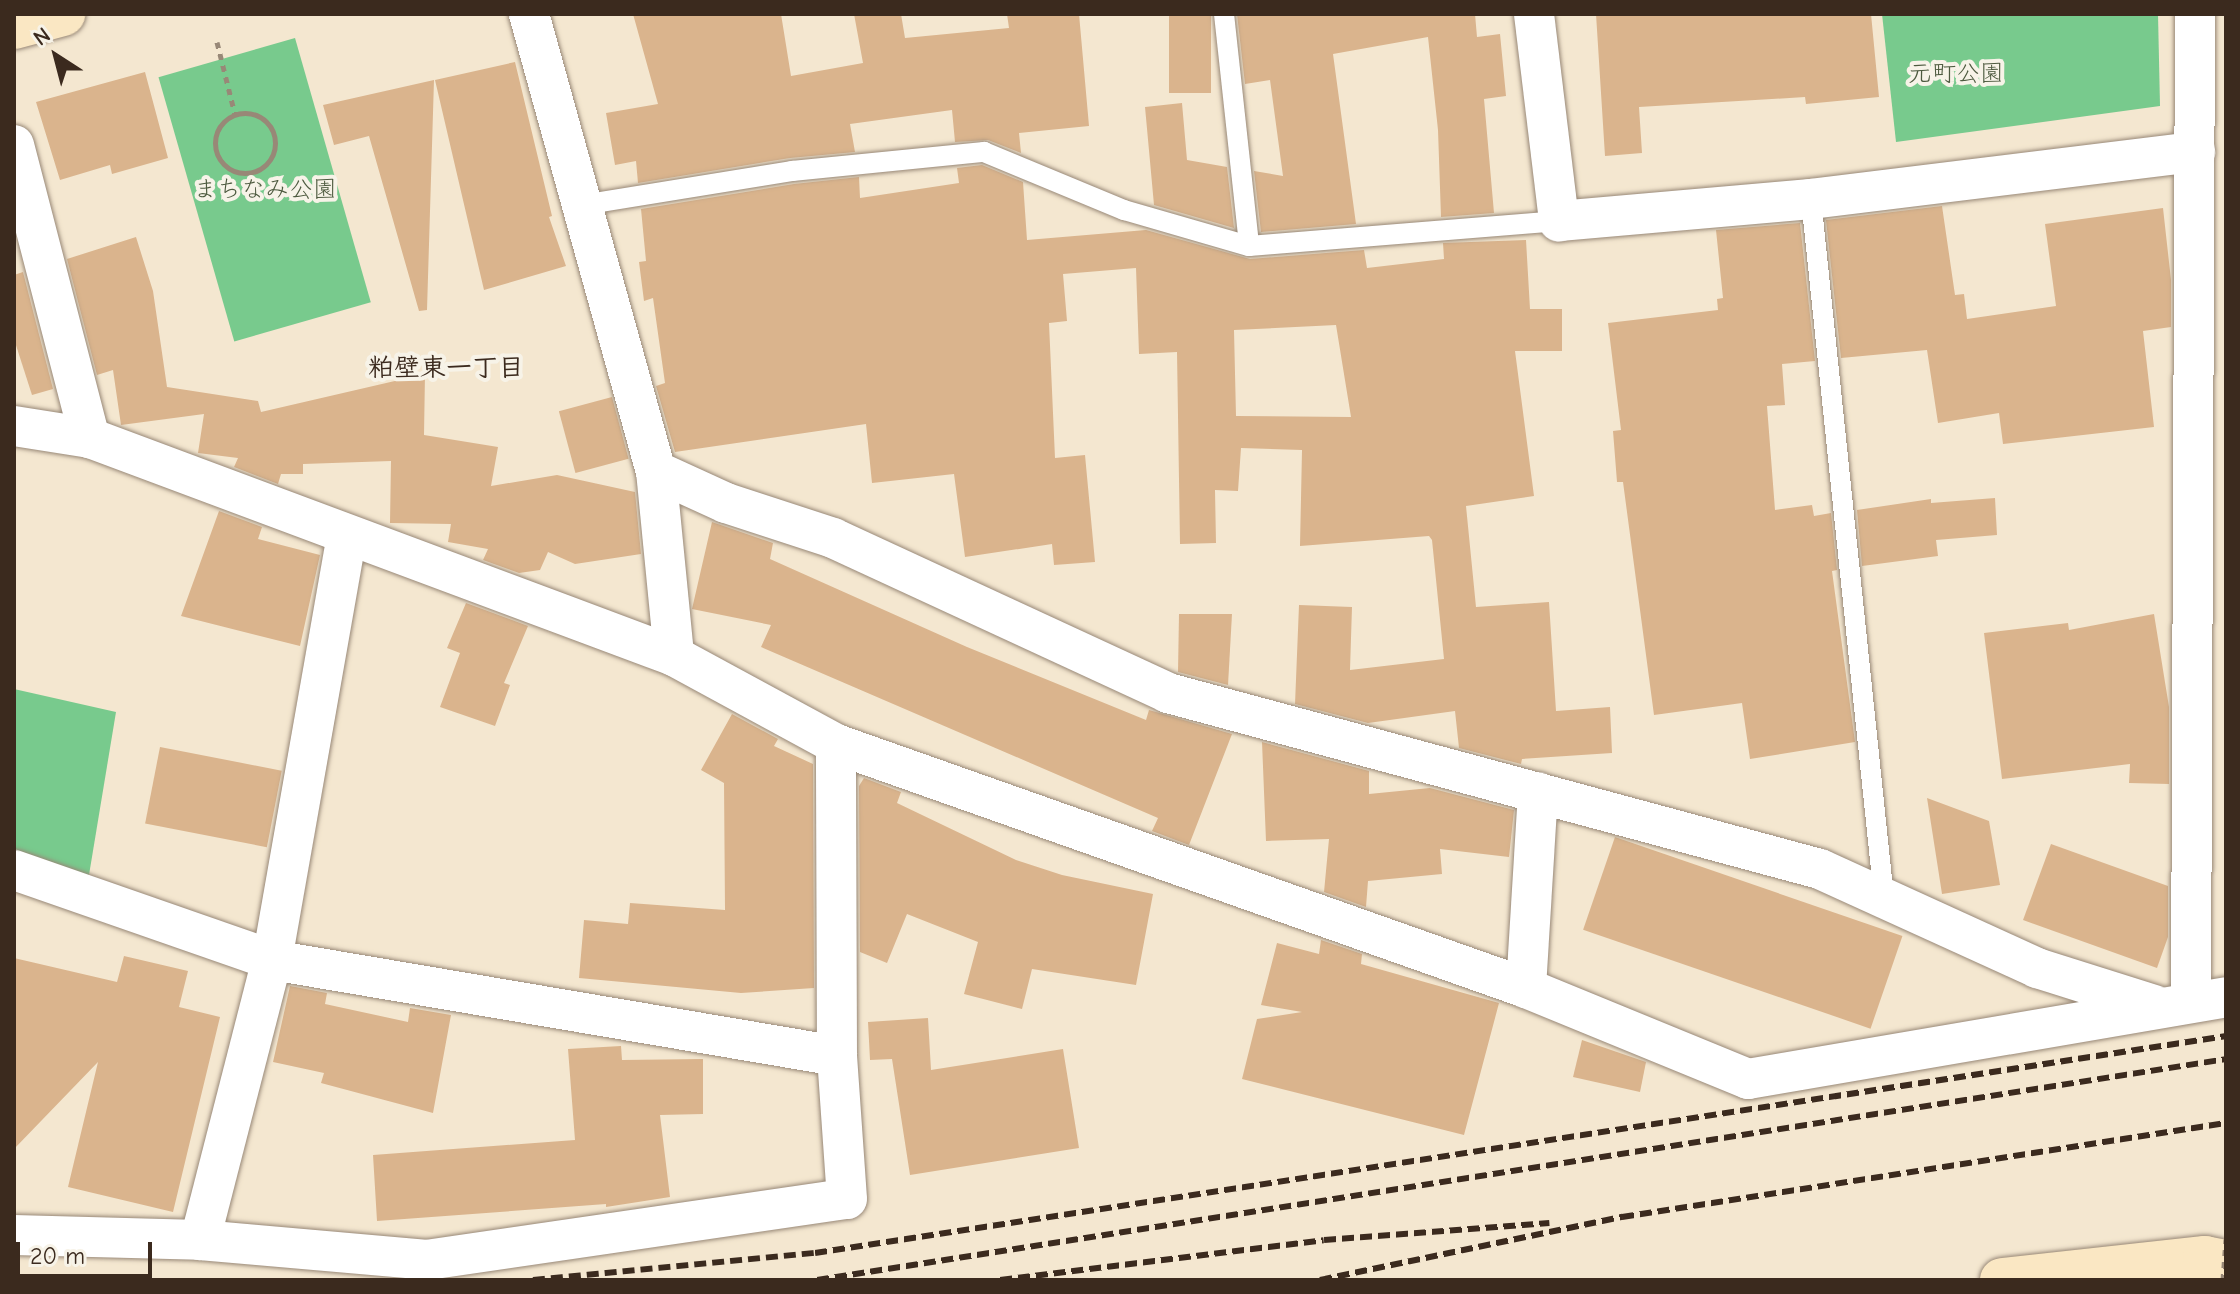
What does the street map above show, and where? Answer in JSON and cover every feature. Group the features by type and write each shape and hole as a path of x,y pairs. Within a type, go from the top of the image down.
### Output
{"street":[{"path":"14,27 63,14"},
{"path":"529,14 656,471 674,656"},
{"path":"1534,14 1559,221 1811,199 2195,152"},
{"path":"2193,1002 2195,14"},
{"path":"14,145 101,447"},
{"path":"14,426 101,447 674,656 836,744 1526,988 1748,1079 2193,1002"},
{"path":"656,471 726,503 833,538 1168,693 1820,869 2037,968 2193,1002"},
{"path":"200,1240 272,960 347,536"},
{"path":"14,1235 200,1240 427,1260 847,1199 837,1056 836,744"},
{"path":"1526,988 1538,792"},
{"path":"14,870 272,960 837,1056"},
{"path":"2002,1280 2217,1264"}],"lane":[{"path":"1224,14 1249,246"},
{"path":"582,205 792,171 984,152 1124,210 1249,246 1559,221"},
{"path":"1811,199 1884,898"}],"path":[{"path":"217,42 235,114"},
{"path":"245,113 265,119 275,136 272,156 258,170 238,172 222,162 217,154 215,144 220,126 235,114 245,113"}],"green space":[{"name":"元町公園","path":"1882,14 2158,14 2160,106 1896,142"},
{"name":"まちなみ公園","path":"295,38 371,302 234,341 159,77"},
{"path":"14,689 116,712 88,881 14,857"}],"building":[{"path":"633,14 781,14 791,76 863,63 854,14 901,14 905,38 1009,28 1007,14 1079,14 1089,126 1019,133 1021,153 988,140 955,142 952,110 850,124 855,152 790,158 638,183 636,161 615,165 606,113 658,104"},
{"path":"1169,14 1211,14 1211,93 1169,93"},
{"path":"1237,14 1475,14 1477,37 1500,34 1506,96 1484,99 1494,213 1441,217 1438,130 1428,37 1333,54 1356,224 1261,232 1254,171 1283,176 1270,80 1245,84"},
{"path":"1596,14 1871,14 1879,97 1806,104 1805,97 1639,107 1642,153 1605,156"},
{"path":"515,62 552,216 549,217 566,266 484,290 435,80"},
{"path":"145,72 168,158 112,174 110,165 60,180 36,102"},
{"path":"434,80 427,310 419,311 369,136 334,145 323,105"},
{"path":"1182,103 1187,160 1227,167 1234,228 1154,205 1145,107"},
{"path":"982,165 1023,182 1027,240 1146,230 1250,259 1364,250 1367,268 1444,259 1443,243 1526,240 1530,309 1562,309 1562,351 1515,351 1534,496 1466,506 1476,607 1549,602 1556,711 1610,707 1612,753 1522,759 1521,764 1459,748 1455,711 1368,723 1295,704 1299,605 1352,607 1350,670 1444,659 1432,540 1429,536 1300,546 1302,450 1241,448 1238,491 1215,490 1216,543 1180,544 1177,352 1139,354 1136,268 1063,274 1067,321 1049,323 1055,458 1085,455 1095,562 1054,565 1052,544 965,557 954,474 872,483 866,424 675,452 656,386 665,383 653,298 644,301 639,262 646,261 641,209 794,184 859,177 860,198 959,183 957,168","holes":["1336,325 1351,417 1236,416 1234,330"]},
{"path":"1942,206 1955,295 1964,294 1967,319 2056,306 2045,224 2163,208 2171,280 2171,327 2143,331 2154,427 2003,444 1999,413 1938,423 1927,350 1841,358 1826,220"},
{"path":"1800,223 1815,361 1782,364 1785,405 1767,406 1775,510 1812,505 1814,516 1831,513 1837,570 1832,571 1855,742 1750,759 1742,703 1654,715 1623,482 1617,482 1613,431 1621,430 1608,323 1718,310 1717,299 1723,298 1716,230"},
{"path":"136,237 153,291 167,387 258,401 261,412 425,374 424,435 498,447 491,486 557,475 635,492 641,554 575,564 548,552 540,570 519,573 483,560 488,549 448,542 451,524 390,523 391,461 303,464 303,474 281,474 278,484 234,467 238,458 198,453 204,414 121,425 113,370 97,375 67,259"},
{"path":"23,272 53,389 32,395 14,339 14,275"},
{"path":"612,397 629,459 575,473 559,411"},
{"path":"1995,498 1997,535 1936,540 1938,556 1862,566 1857,510 1931,499 1931,503"},
{"path":"219,511 262,527 258,539 320,555 300,646 181,616"},
{"path":"712,522 773,543 770,559 967,647 1146,720 1149,710 1232,734 1189,845 1152,831 1158,818 761,647 771,625 692,609"},
{"path":"466,603 528,626 504,683 510,685 495,726 440,707 460,653 447,648"},
{"path":"1179,614 1232,614 1228,685 1178,672"},
{"path":"2154,614 2169,707 2169,784 2129,783 2130,764 2002,779 1984,633 2068,623 2069,630"},
{"path":"732,714 778,739 774,746 813,764 814,988 741,993 579,978 584,920 628,924 630,903 725,910 724,783 701,770"},
{"path":"1262,742 1369,771 1369,794 1430,788 1514,810 1509,857 1440,849 1442,874 1368,881 1366,907 1324,892 1329,839 1266,841"},
{"path":"160,747 282,771 267,847 145,824"},
{"path":"864,778 901,792 897,803 1016,860 1062,875 1153,894 1136,985 1032,969 1022,1009 964,994 978,942 907,914 887,963 860,952 859,786"},
{"path":"1927,798 1989,821 2000,885 1942,894"},
{"path":"1615,837 1902,936 1871,1029 1583,930"},
{"path":"2051,844 2168,886 2168,937 2157,968 2023,920"},
{"path":"1321,940 1362,954 1361,964 1499,1003 1464,1135 1242,1079 1257,1019 1302,1012 1261,1005 1277,943 1319,954"},
{"path":"124,956 188,971 179,1007 220,1017 173,1212 68,1187 98,1062 14,1149 14,958 117,982"},
{"path":"290,986 327,993 325,1004 408,1022 410,1008 451,1015 433,1113 321,1083 324,1073 273,1062"},
{"path":"928,1018 931,1070 1063,1049 1079,1148 910,1175 892,1059 870,1060 868,1022"},
{"path":"1582,1040 1646,1062 1640,1092 1573,1077"},
{"path":"621,1046 622,1060 703,1059 703,1114 660,1115 670,1197 606,1207 606,1204 377,1221 373,1155 575,1140 568,1049"}],"railway":[{"path":"533,1280 815,1253 2226,1036"},
{"path":"817,1280 2226,1059"},
{"path":"1320,1280 1622,1217 2226,1123"},
{"path":"1000,1280 1324,1240 1549,1223"}],"district":[{"name":"粕壁東一丁目","path":"446,369"}]}
